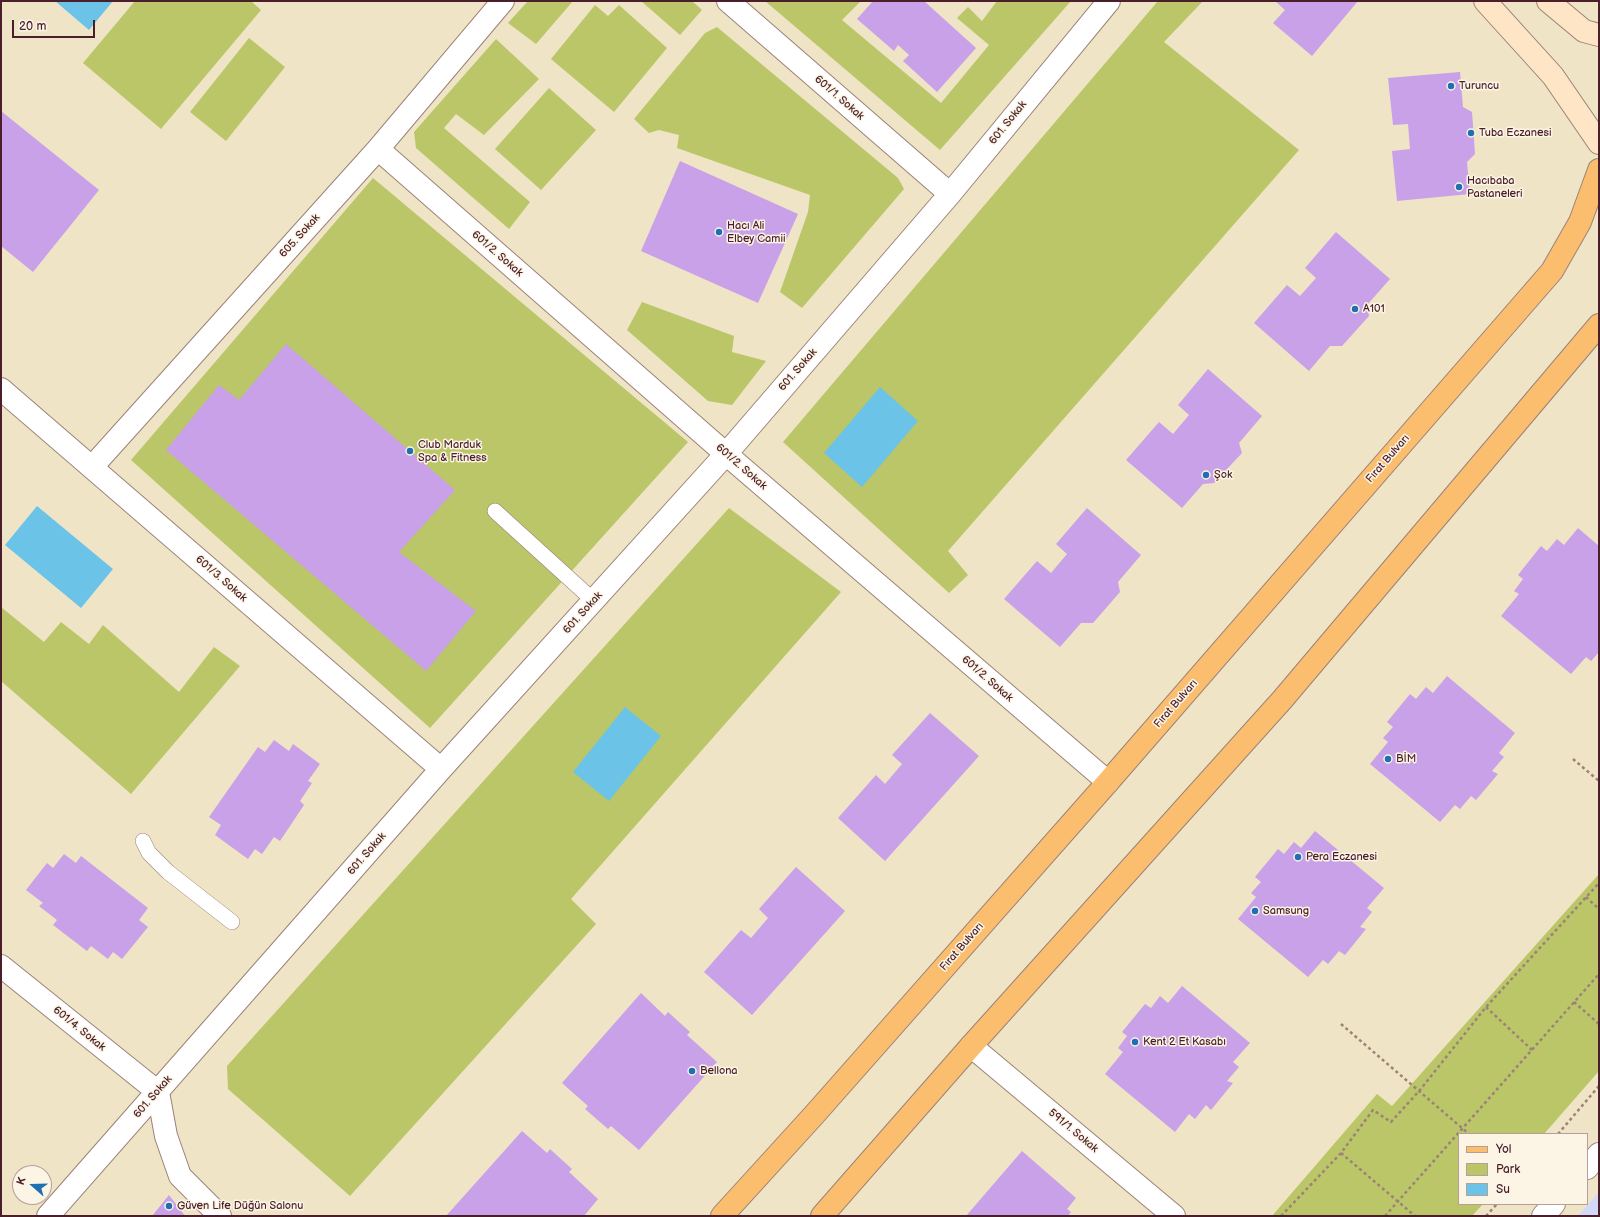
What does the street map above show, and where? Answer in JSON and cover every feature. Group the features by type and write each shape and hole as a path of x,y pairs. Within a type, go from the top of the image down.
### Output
{"main road":[{"path":"1485,1 1553,76 1599,142"},
{"path":"1548,1 1584,31 1599,35"},
{"name":"Fırat Bulvarı","path":"722,1216 814,1115 1108,782 1552,271 1580,222 1599,170"},
{"path":"822,1216 971,1046 1282,700 1599,325"}],"street":[{"name":"605. Sokak","path":"92,467 378,150 503,1"},
{"name":"601/1. Sokak","path":"728,1 950,194"},
{"name":"601. Sokak","path":"48,1216 441,769 726,454 950,194 1109,1"},
{"name":"601/2. Sokak","path":"378,150 726,454 1108,782"},
{"name":"601/3. Sokak","path":"1,389 441,769"},
{"name":"601/4. Sokak","path":"1,966 158,1092"},
{"name":"591/1. Sokak","path":"971,1046 1174,1216"},
{"path":"158,1092 166,1136 180,1176 220,1216"},
{"path":"1588,1167 1599,1154"},
{"path":"1543,1216 1553,1205"}],"lane":[{"path":"495,510 594,601"},
{"path":"142,841 149,853 168,872 232,922"}],"path":[{"path":"1573,759 1599,781"},
{"path":"1281,1216 1341,1153 1373,1110 1390,1122 1420,1090 1486,1007 1599,883"},
{"path":"1586,897 1599,909"},
{"path":"1459,1133 1599,974"},
{"path":"1574,1002 1599,1024"},
{"path":"1486,1007 1532,1050"},
{"path":"1341,1024 1420,1090 1468,1133"},
{"path":"1559,1133 1599,1086"},
{"path":"1385,1216 1458,1134"},
{"path":"1341,1153 1415,1216"},
{"path":"1486,1216 1496,1205"}],"shaded area":[{"path":"1599,1192 1599,1216 1578,1216"}],"green space":[{"path":"135,1 251,1 261,10 161,129 83,63"},
{"path":"528,1 573,1 536,44 508,23"},
{"path":"641,1 692,1 702,10 680,35"},
{"path":"765,1 861,1 842,20 941,103 989,45 957,18 968,7 982,21 997,1 1071,1 940,150"},
{"path":"1158,1 1203,1 1164,42 1299,150 948,551 968,575 949,593 783,442"},
{"path":"595,5 608,16 619,5 667,48 614,112 551,59"},
{"path":"717,27 898,178 904,189 802,308 780,292 808,212 810,195 677,148 679,135 659,130 649,133 634,119 705,33"},
{"path":"249,38 285,67 226,141 190,112"},
{"path":"496,39 539,79 484,135 456,114 444,128 530,202 509,229 416,148 414,132"},
{"path":"549,88 596,130 541,190 495,149"},
{"name":"Club Marduk Spa & Fitness","path":"373,178 688,442 430,728 131,460"},
{"path":"642,302 734,336 732,352 766,361 732,405 708,401 627,330"},
{"path":"729,508 841,592 571,899 596,924 350,1196 228,1089 227,1066"},
{"path":"1,607 44,642 61,622 89,644 103,625 179,692 214,647 240,666 131,794 1,681"},
{"path":"1599,874 1599,1071 1545,1133 1458,1133 1458,1205 1482,1205 1472,1216 1272,1216 1377,1094 1392,1106"}],"water":[{"path":"55,1 113,1 89,30"},
{"path":"880,387 918,421 862,487 824,453"},
{"path":"37,506 113,569 81,608 5,545"},
{"path":"625,707 661,736 609,801 573,772"}],"building":[{"path":"873,1 924,1 976,48 937,92 903,61 909,55 898,45 894,51 857,19"},
{"path":"1275,1 1358,1 1312,56 1273,23 1285,10"},
{"path":"1460,72 1463,107 1472,112 1475,154 1467,162 1470,194 1397,201 1392,151 1410,149 1408,124 1393,125 1388,78"},
{"path":"1,111 99,190 33,272 1,246"},
{"name":"Hacı Ali Elbey Camii","path":"680,161 798,214 758,303 641,251"},
{"path":"1336,232 1390,279 1367,305 1369,316 1342,346 1330,346 1309,371 1254,323 1287,285 1300,296 1316,278 1305,268"},
{"path":"286,344 455,490 399,552 476,611 426,671 166,450 219,385 239,400"},
{"path":"1208,369 1262,416 1239,443 1242,453 1214,483 1203,484 1182,508 1126,460 1159,422 1173,434 1189,415 1178,405"},
{"path":"1087,508 1141,555 1118,582 1120,592 1093,623 1081,623 1060,647 1004,599 1037,561 1051,573 1067,554 1056,544"},
{"path":"1578,528 1599,546 1599,652 1591,661 1586,657 1571,674 1501,616 1519,594 1514,591 1523,579 1518,575 1541,546 1547,551 1557,539 1564,545"},
{"path":"1447,676 1515,733 1499,753 1504,757 1492,771 1498,774 1476,800 1471,796 1460,809 1455,805 1440,822 1370,764 1388,742 1383,738 1393,727 1387,722 1410,694 1416,699 1426,687 1433,693"},
{"path":"930,713 979,756 885,861 838,818 876,775 885,784 902,764 892,755"},
{"path":"274,740 289,751 293,744 320,764 308,781 312,783 300,801 304,805 280,841 274,837 262,854 255,849 248,859 215,835 221,825 209,817 258,747 265,752"},
{"path":"1315,831 1384,888 1367,908 1372,912 1360,927 1366,929 1345,955 1339,951 1328,964 1323,960 1308,977 1238,919 1256,897 1251,893 1261,882 1255,877 1278,849 1284,854 1294,842 1301,848"},
{"path":"64,854 76,863 81,856 148,908 139,920 148,927 122,959 113,952 108,959 91,946 87,951 53,925 57,920 39,906 43,903 26,890 47,863 53,868"},
{"path":"796,867 845,911 752,1015 704,972 741,930 751,938 768,918 759,909"},
{"path":"1182,986 1250,1043 1233,1062 1239,1067 1227,1081 1233,1083 1211,1110 1206,1105 1195,1119 1189,1114 1175,1132 1105,1074 1123,1052 1118,1048 1127,1036 1122,1032 1145,1004 1151,1008 1160,996 1168,1003"},
{"path":"641,993 665,1016 668,1012 690,1032 687,1035 717,1062 639,1150 611,1126 608,1129 585,1109 588,1106 562,1083"},
{"path":"522,1131 547,1153 550,1149 572,1169 569,1172 598,1199 584,1216 446,1216"},
{"path":"1022,1151 1076,1198 1067,1209 1071,1212 1068,1216 966,1216"},
{"name":"Güven Life Düğün Salonu","path":"169,1195 185,1216 152,1216"}],"place":[{"name":"Turuncu","path":"1451,86"},
{"name":"Tuba Eczanesi","path":"1471,133"},
{"name":"Hacıbaba Pastaneleri","path":"1459,187"},
{"name":"Hacı Ali Elbey Camii","path":"719,232"},
{"name":"A101","path":"1355,309"},
{"name":"Club Marduk Spa & Fitness","path":"410,451"},
{"name":"Şok","path":"1206,475"},
{"name":"BİM","path":"1388,759"},
{"name":"Pera Eczanesi","path":"1298,857"},
{"name":"Samsung","path":"1255,911"},
{"name":"Kent 2 Et Kasabı","path":"1135,1042"},
{"name":"Bellona","path":"692,1071"},
{"name":"Güven Life Düğün Salonu","path":"169,1206"}]}
